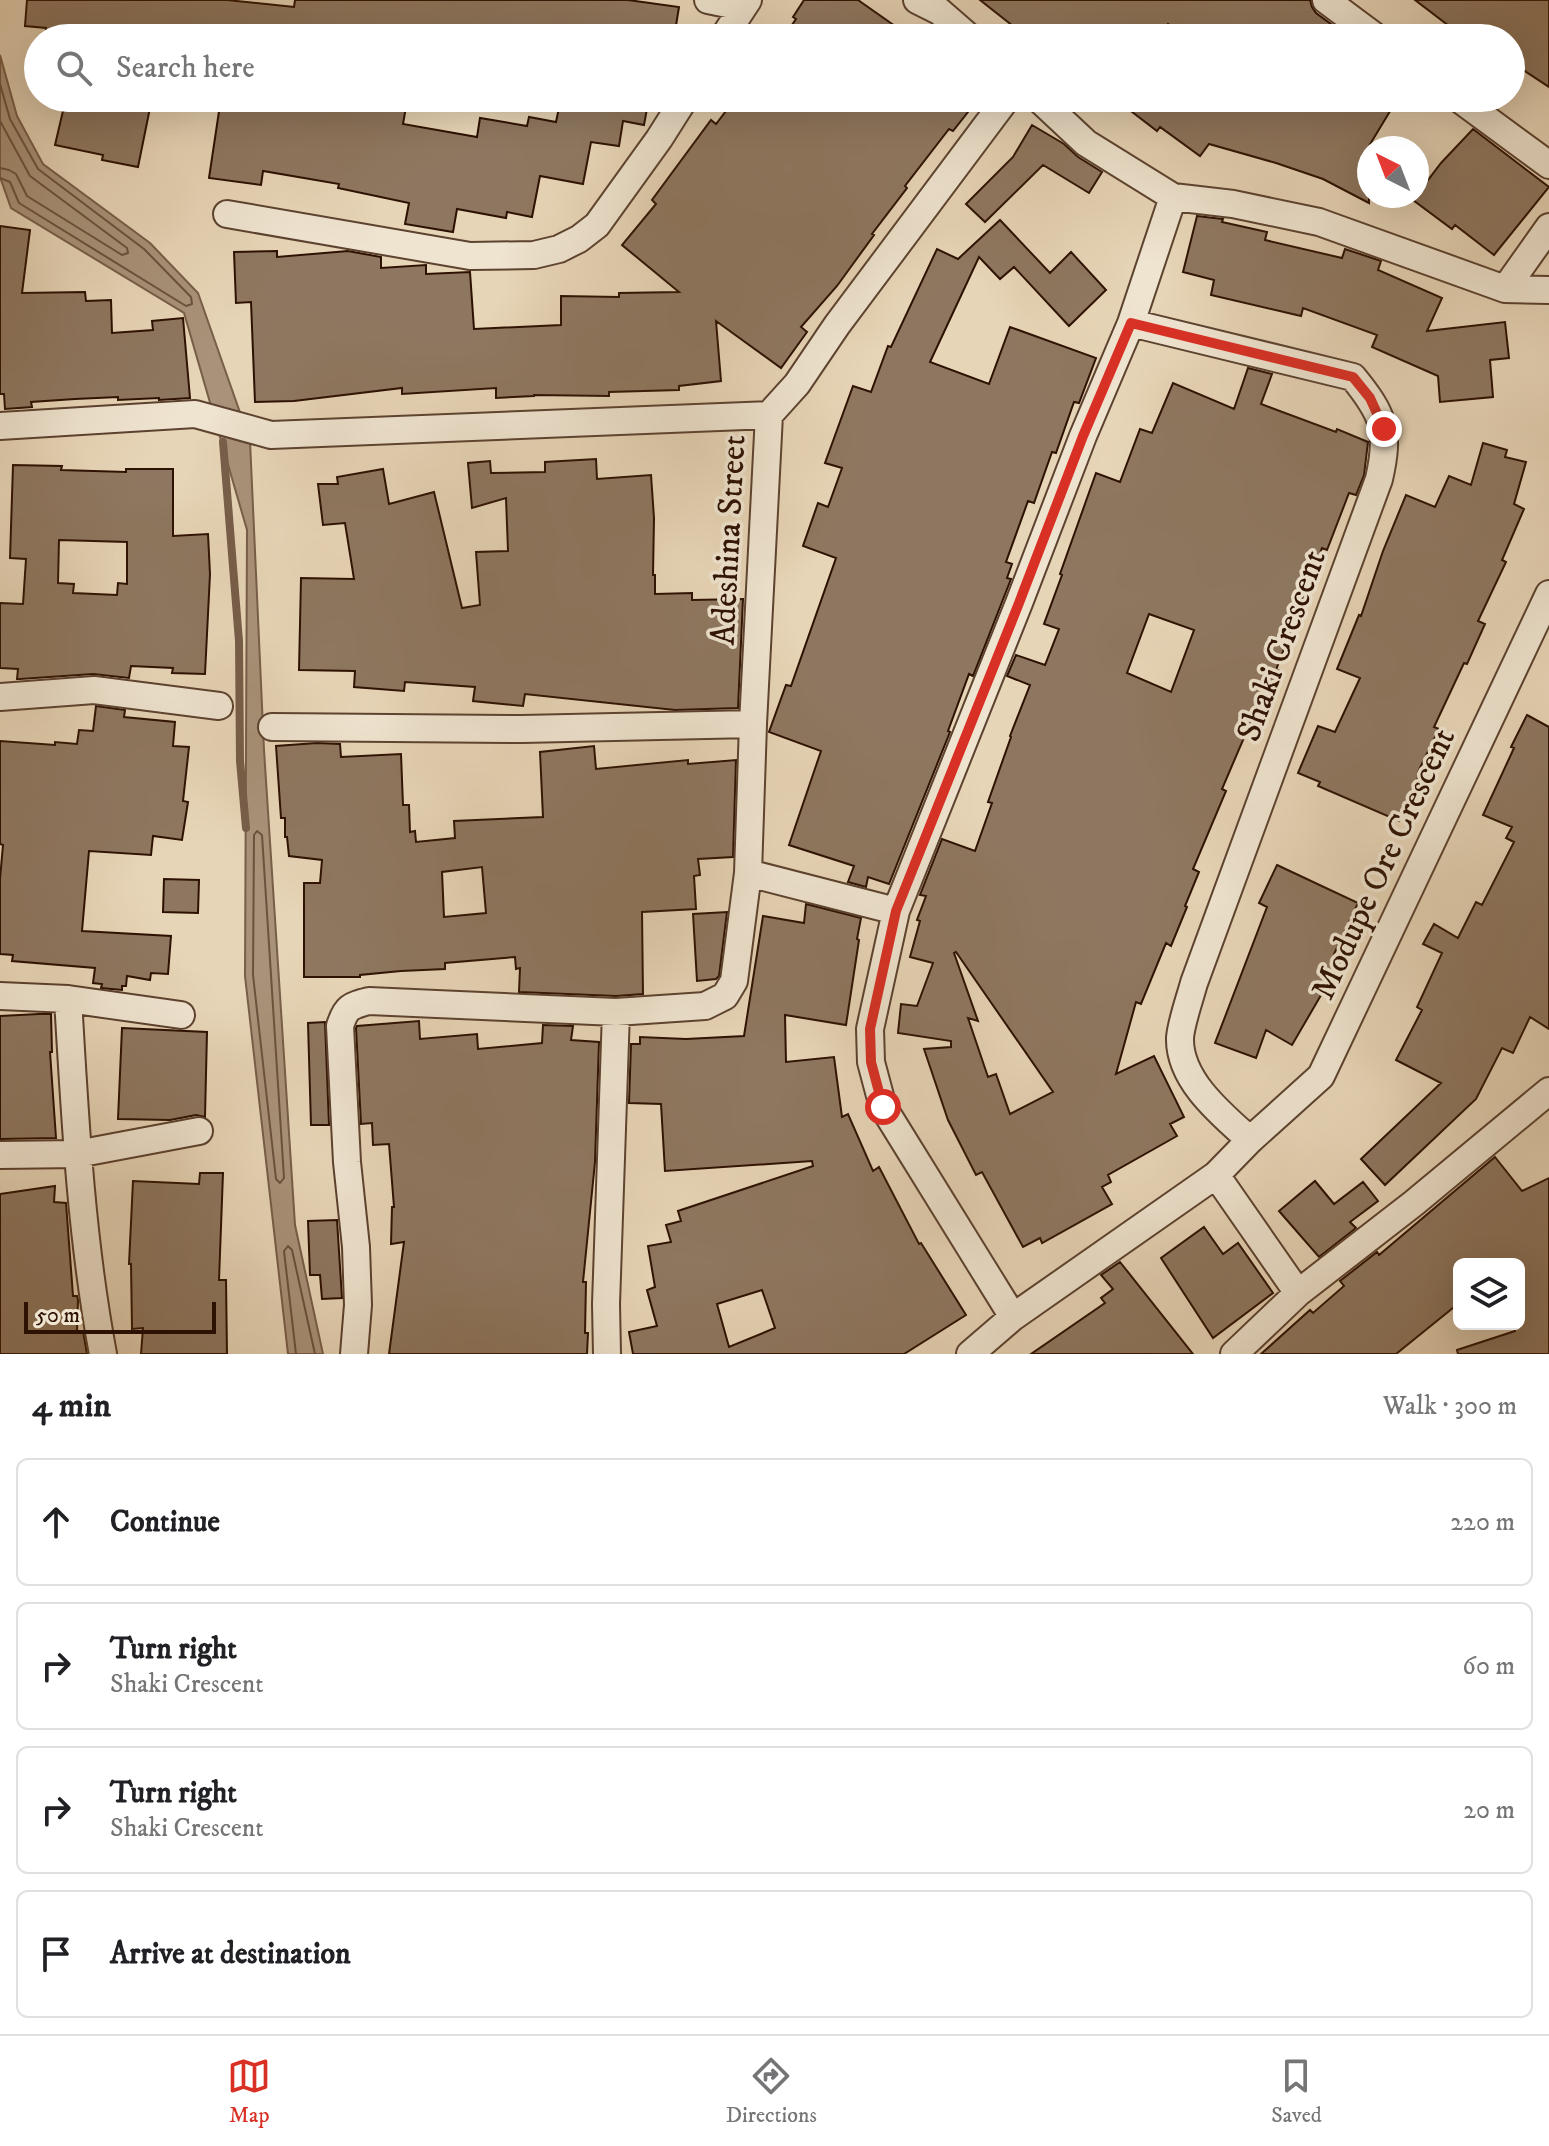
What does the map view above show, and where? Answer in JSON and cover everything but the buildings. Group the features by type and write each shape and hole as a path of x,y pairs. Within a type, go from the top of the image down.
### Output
{"street":[{"path":"708,0 745,4 732,24"},
{"path":"917,0 939,11 954,24"},
{"path":"1326,0 1358,24"},
{"path":"227,214 470,256 534,255 559,249 597,225 676,112"},
{"name":"Adeshina Street","path":"354,1354 358,1305 356,1247 347,1162 340,1026 350,1006 369,1001 616,1012 705,1006 725,996 734,981 748,873 769,415 797,384 837,325 997,112"},
{"path":"1053,112 1086,143 1173,197 1233,204 1319,222 1505,289 1549,290"},
{"path":"1477,112 1549,165"},
{"path":"1013,1317 883,1107 871,1062 870,1029 896,911 1083,436 1131,323 1173,197"},
{"path":"1505,289 1549,227"},
{"name":"Shaki Crescent","path":"1131,323 1353,377 1370,398 1384,429 1386,451 1379,479 1194,983 1180,1038 1186,1070 1229,1121 1250,1140"},
{"path":"0,426 195,414 271,435 769,415"},
{"name":"Modupe Ore Crescent","path":"970,1354 1013,1317 1216,1175 1321,1076 1549,594"},
{"path":"0,697 94,690 219,706"},
{"path":"272,727 522,729 753,724"},
{"path":"748,873 896,911"},
{"path":"0,996 68,999 181,1015"},
{"path":"68,999 77,1154 91,1295 103,1354"},
{"path":"607,1354 616,1012"},
{"path":"1234,1354 1298,1293 1414,1203 1549,1091"},
{"path":"0,1155 77,1154 199,1131"},
{"path":"1216,1175 1298,1293"}],"water":[{"path":"0,55 17,116 43,164 150,243 198,293 250,441 264,750 295,1225 323,1354 288,1354 245,976 247,530 184,313 11,208 0,177"}],"waterway":[{"path":"223,442 239,641 240,761 246,828"}],"route":[{"path":"883,1107 871,1062 870,1029 896,911 1083,436 1131,323 1353,377 1370,398 1384,429"}]}
